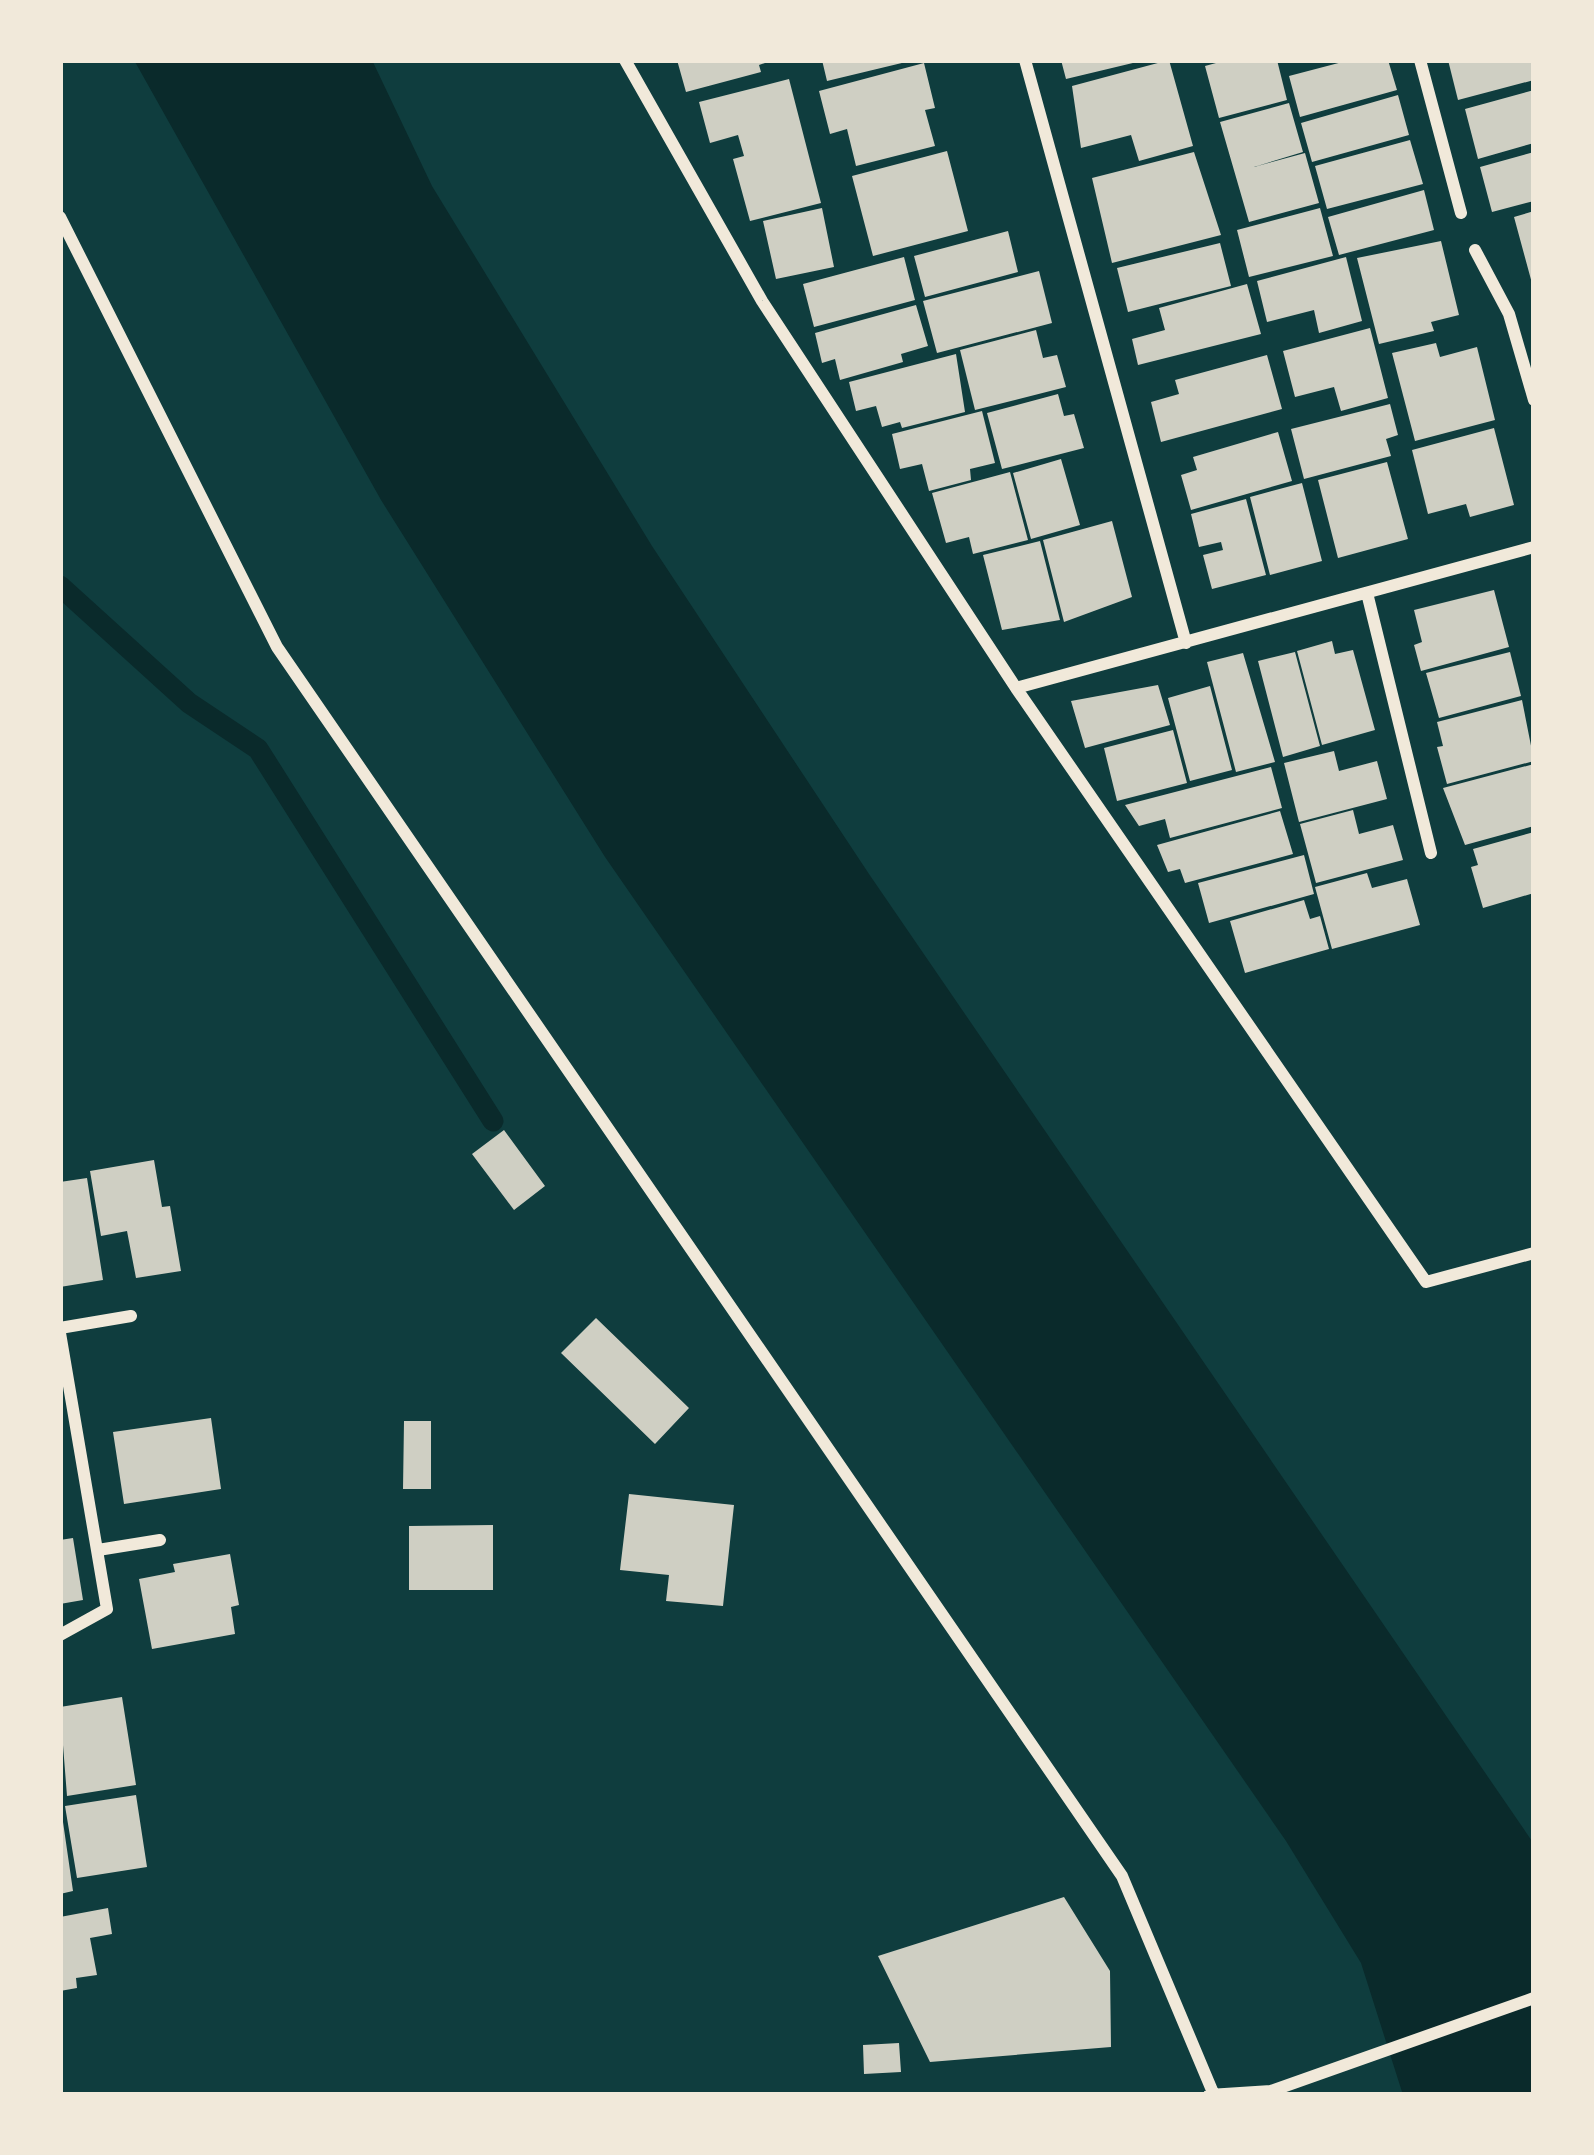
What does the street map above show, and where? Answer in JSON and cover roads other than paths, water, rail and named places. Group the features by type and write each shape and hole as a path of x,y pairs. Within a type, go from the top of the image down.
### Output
{"street":[{"path":"625,60 762,301 1016,688 1426,1282 1534,1252"},
{"path":"1025,60 1186,643"},
{"path":"1420,60 1461,213"},
{"path":"60,217 278,647 1123,1876 1212,2095 1271,2091 1534,1998"},
{"path":"1475,250 1509,314 1534,400"},
{"path":"1016,688 1534,547"},
{"path":"1367,593 1431,853"},
{"path":"60,1635 107,1609 60,1330 131,1316"},
{"path":"98,1550 160,1540"}],"water":[{"path":"134,60 372,60 432,186 652,546 869,874 1534,1844 1534,2095 1403,2095 1361,1963 1286,1841 605,857 381,500"}],"waterway":[{"path":"60,586 189,703 258,749 493,1121"}]}
